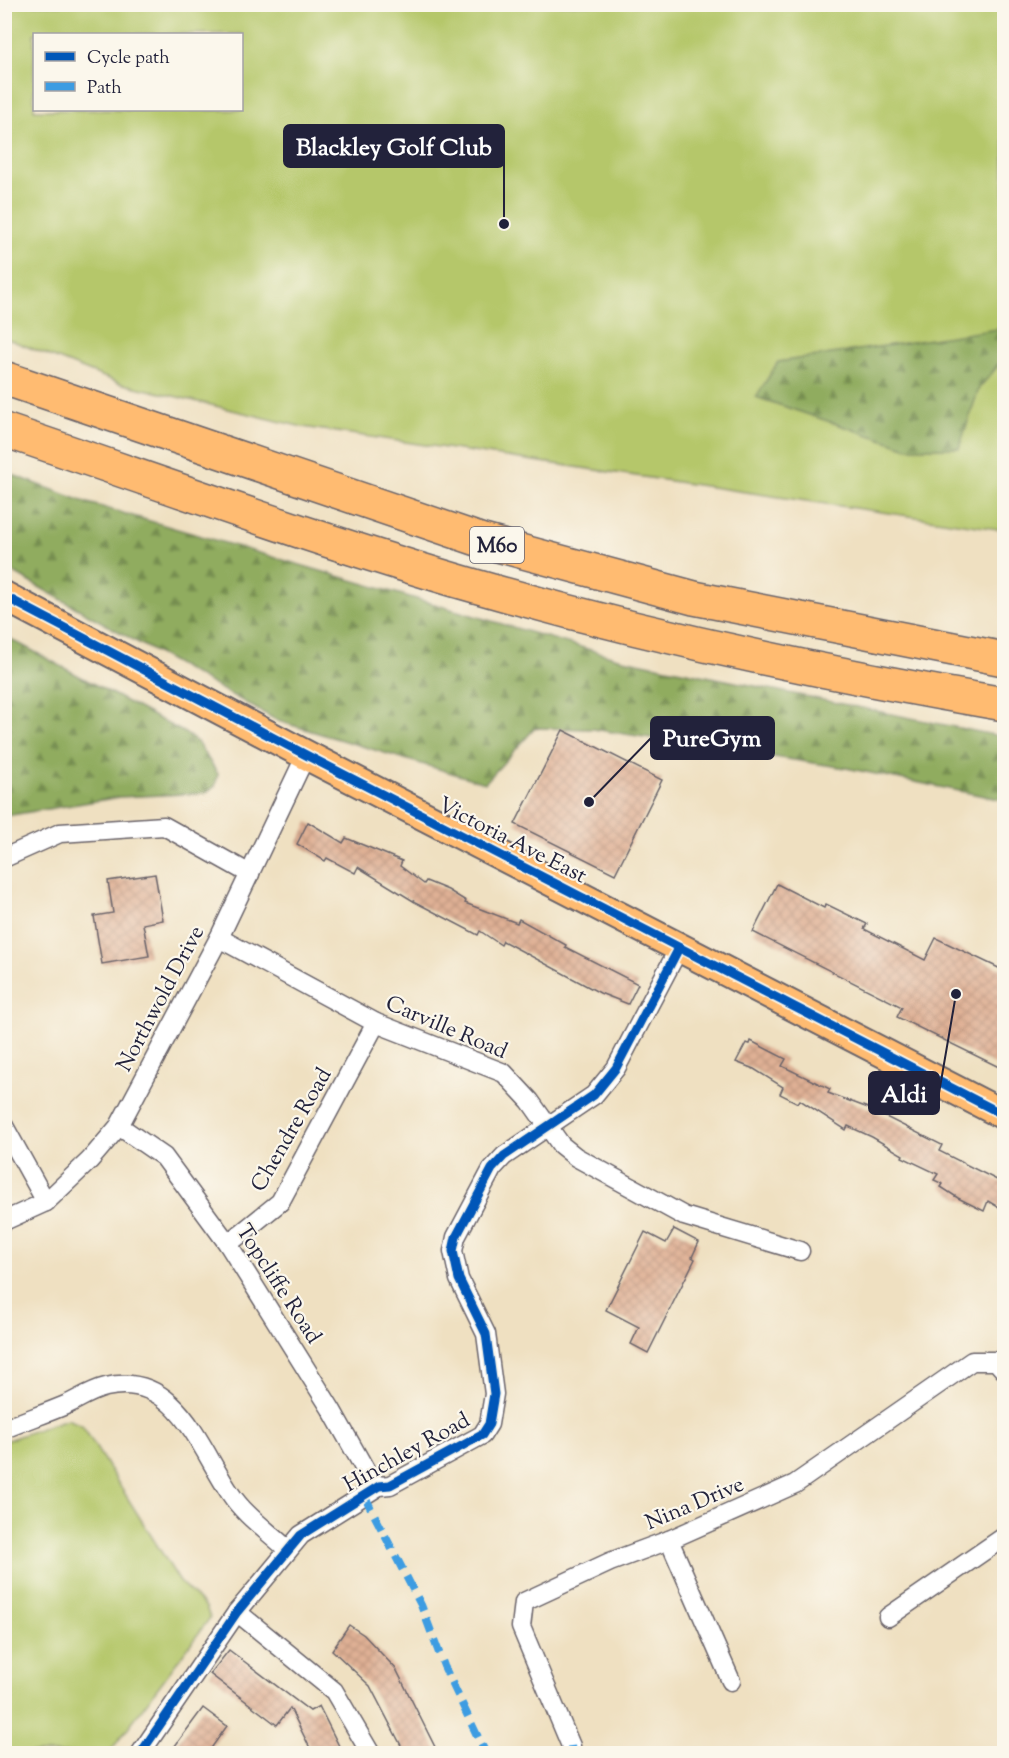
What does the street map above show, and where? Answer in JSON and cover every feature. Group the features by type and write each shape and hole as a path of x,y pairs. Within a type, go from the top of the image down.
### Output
{"highway":[{"name":"M60","path":"4,378 483,541 694,598 1005,659"},
{"name":"M60","path":"4,430 229,507 475,585 691,642 921,690 1005,704"}],"main road":[{"name":"Victoria Ave East","path":"4,596 306,755 1005,1115"}],"street":[{"name":"Northwold Drive","path":"4,1221 46,1202 90,1160 119,1126 219,938 306,755"},
{"path":"4,858 34,842 60,833 164,825 250,874"},
{"name":"Carville Road","path":"219,938 376,1023 504,1073 548,1126 561,1146 576,1157 684,1216 800,1251"},
{"name":"Hinchley Road","path":"140,1754 237,1612 301,1535 379,1486 390,1485 482,1436 489,1424 494,1394 486,1334 459,1279 453,1251 456,1237 492,1169 512,1150 594,1095 604,1084 616,1068 679,948"},
{"name":"Chendre Road","path":"228,1244 280,1202 376,1023"},
{"path":"4,1126 46,1202"},
{"name":"Topcliffe Road","path":"119,1126 164,1157 228,1244 331,1408 371,1480 379,1486"},
{"name":"Nina Drive","path":"572,1746 521,1627 524,1602 610,1562 795,1484 972,1361 996,1361 1005,1370"},
{"path":"4,1429 105,1388 129,1385 150,1389 165,1397 179,1410 231,1494 254,1521 288,1550"},
{"path":"888,1617 1005,1537"},
{"path":"669,1539 731,1681"},
{"path":"237,1612 334,1691 371,1754"}],"green space":[{"path":"4,5 1004,5 1004,530 303,427 119,383 5,338"},
{"path":"1004,328 1004,359 979,388 959,448 908,448 756,397 778,362"},
{"path":"5,472 85,502 618,658 1004,737 1004,800 846,768 593,729 535,728 485,783 278,721 5,568"},
{"path":"5,636 183,732 197,742 218,774 215,786 206,793 120,797 5,816"},
{"path":"67,1419 82,1425 180,1582 206,1607 210,1618 109,1753 5,1753 5,1441"}],"building":[{"path":"563,730 662,780 615,874 515,824"},
{"path":"308,822 343,843 346,838 402,861 400,866 424,884 426,881 448,890 466,901 465,903 517,923 519,919 566,945 565,947 638,984 628,1004 600,993 503,941 501,945 480,931 478,935 415,902 358,867 355,873 327,858 325,861 297,844"},
{"path":"155,874 163,920 143,924 149,956 102,964 94,916 113,913 108,881"},
{"path":"777,884 824,908 826,904 867,924 864,929 925,960 936,938 1005,971 1005,1070 897,1017 902,1007 753,932"},
{"path":"751,1041 786,1059 782,1066 830,1089 828,1093 868,1108 942,1145 939,1151 1005,1184 1005,1211 988,1201 984,1211 958,1198 941,1187 943,1184 934,1180 938,1174 902,1157 903,1155 872,1137 848,1126 846,1130 800,1100 798,1103 780,1094 783,1087 754,1069 736,1062 746,1043 750,1044"},
{"path":"674,1229 699,1242 692,1257 695,1259 648,1353 631,1344 639,1327 606,1310 645,1232 666,1243"},
{"path":"349,1625 364,1635 396,1669 438,1753 405,1753 370,1686 332,1650"},
{"path":"229,1650 310,1711 319,1706 343,1754 313,1754 290,1708 277,1725 210,1674"},
{"path":"203,1708 227,1726 207,1754 169,1754"}],"marked path":[{"path":"364,1495 421,1605 444,1666 486,1754"},
{"path":"571,1746 572,1754"}],"cycle path":[{"path":"4,596 306,755 1004,1115"},
{"path":"140,1754 237,1612 301,1535 379,1486 390,1485 482,1435 489,1424 494,1394 486,1334 459,1279 453,1251 456,1237 492,1169 504,1156 594,1095 616,1068 679,948"}],"place":[{"name":"Blackley Golf Club","path":"504,224"},
{"name":"PureGym","path":"589,802"},
{"name":"Aldi","path":"956,994"}]}
